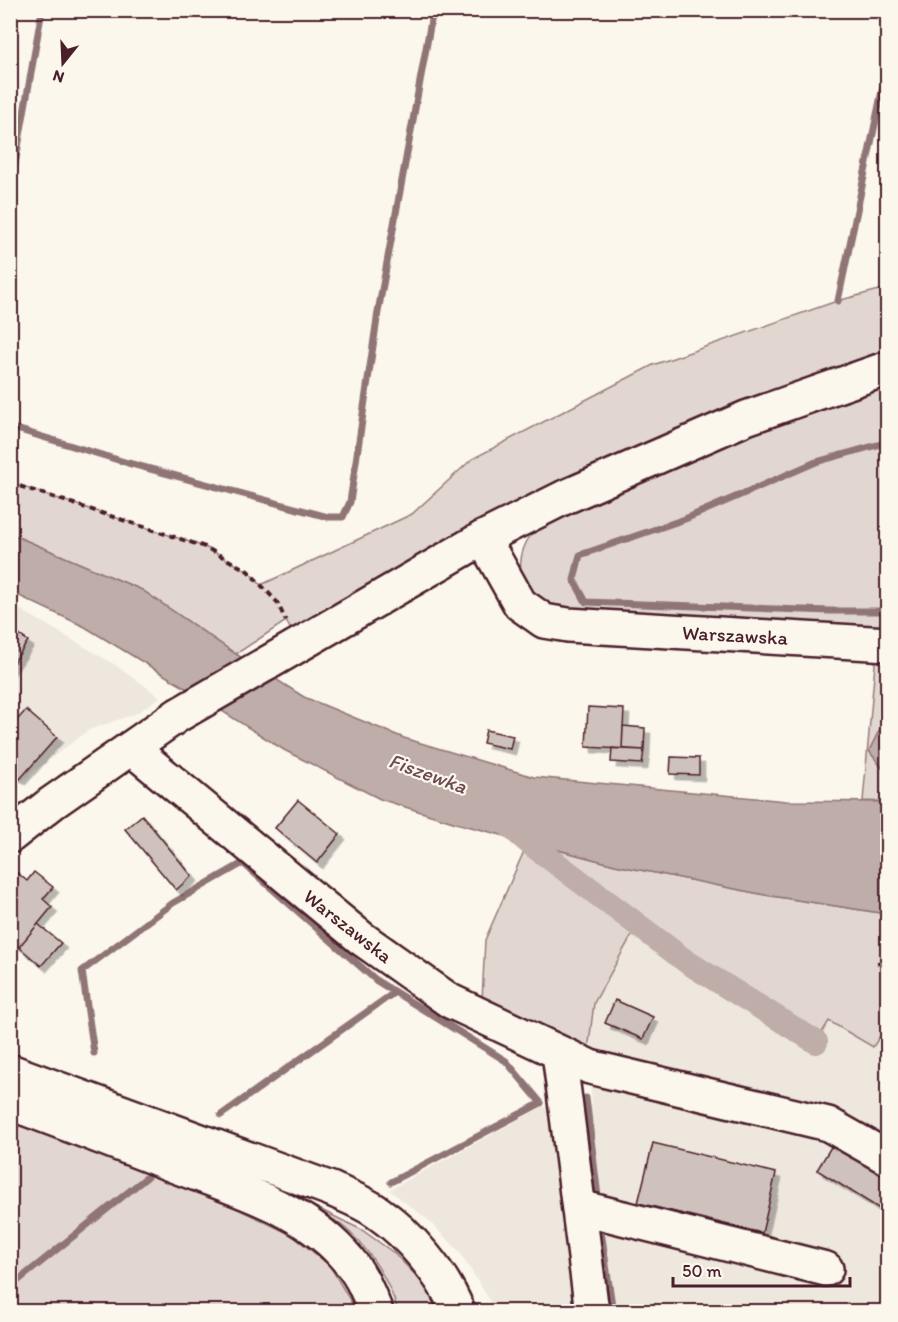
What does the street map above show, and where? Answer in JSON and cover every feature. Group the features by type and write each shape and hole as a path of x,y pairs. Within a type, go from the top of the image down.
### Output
{"main road":[{"path":"15,823 289,641 483,538 563,498 746,418 888,368"},
{"name":"Warszawska","path":"483,538 520,604 544,621 568,625 888,644"},
{"name":"Warszawska","path":"131,748 361,938 450,1001 590,1067 828,1124 888,1158"},
{"path":"559,1053 592,1311"},
{"path":"10,1071 331,1188 376,1212 406,1237 432,1266 454,1300 458,1311"},
{"path":"10,1103 248,1194 292,1214 317,1230 341,1251 363,1278 376,1311"},
{"path":"579,1207 826,1269"}],"path":[{"path":"10,483 206,547 248,571 277,602 289,641"},
{"path":"877,963 888,962"}],"shaded area":[{"path":"887,288 887,354 294,635 286,621 236,654 142,590 11,534 11,483 205,547 248,571 261,585 412,514 472,459 653,365 837,301"},
{"path":"887,382 887,630 581,614 541,601 525,584 521,574 522,553 526,543 540,525 643,474"},
{"path":"11,604 117,666 160,697 137,713 89,730 11,791"},
{"path":"876,653 887,655 887,722 880,729 869,751 887,774 887,802 863,801"},
{"path":"528,842 615,865 765,895 887,914 887,1025 873,1047 829,1021 816,1042 687,962 638,924 594,1003 588,1051 482,1001 485,940"},
{"path":"638,924 687,962 816,1042 829,1021 873,1047 887,1025 887,1311 493,1311 488,1297 458,1250 427,1219 389,1190 542,1107 592,1105 588,1051 594,1003"},
{"path":"11,1122 238,1209 292,1235 330,1266 354,1307 354,1311 11,1311"},
{"path":"301,1200 362,1230 394,1253 426,1286 436,1311 398,1311 384,1277 363,1246 340,1224"}],"water":[{"name":"Fiszewka","path":"11,534 142,590 304,697 404,738 534,777 786,801 887,802 887,914 765,895 615,865 456,823 380,799 284,750 85,627 11,592"},
{"path":"887,722 887,774 869,751 880,729"}],"building":[{"path":"10,629 28,641 10,668"},
{"path":"588,707 624,709 622,749 586,747"},
{"path":"26,710 57,737 20,779 10,771 10,728"},
{"path":"623,726 645,728 644,750 622,749"},
{"path":"486,730 513,736 510,749 483,743"},
{"path":"612,748 644,750 642,764 611,762"},
{"path":"671,757 699,758 699,775 670,774"},
{"path":"298,800 340,834 317,863 275,828"},
{"path":"142,815 192,876 176,890 125,829"},
{"path":"14,870 27,881 34,872 53,887 43,899 52,907 19,947 10,941 10,875"},
{"path":"38,924 61,943 41,966 19,947"},
{"path":"615,1000 653,1017 643,1039 605,1023"},
{"path":"834,1142 888,1175 888,1204 883,1211 817,1170"},
{"path":"653,1143 776,1173 762,1233 638,1203"}],"waterway":[{"path":"10,193 42,10"},
{"path":"10,427 128,463 328,517 343,517 350,502 378,312 433,10"},
{"path":"838,301 888,62"},
{"path":"888,442 816,462 685,519 580,555 574,580 586,602 888,611"},
{"path":"505,822 528,842 687,962 816,1042"},
{"path":"94,1053 82,971 173,903 243,863 377,981 506,1061 541,1103 391,1182"},
{"path":"221,1115 395,992"},
{"path":"586,1098 598,1197"},
{"path":"10,1287 147,1177"},
{"path":"601,1231 613,1312"}]}
